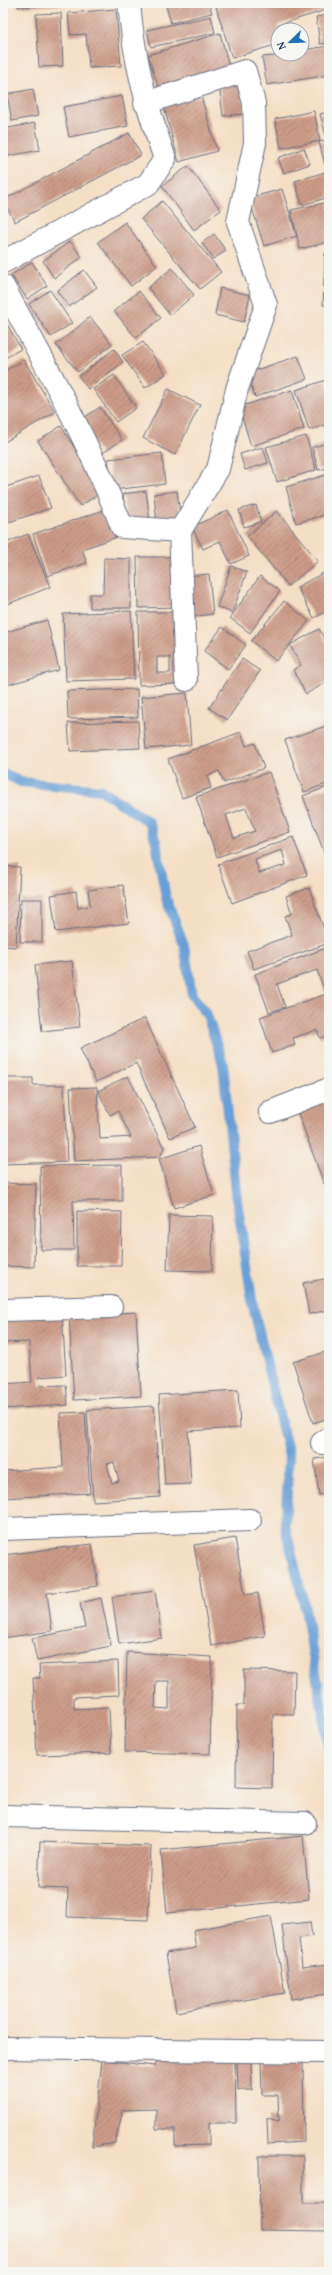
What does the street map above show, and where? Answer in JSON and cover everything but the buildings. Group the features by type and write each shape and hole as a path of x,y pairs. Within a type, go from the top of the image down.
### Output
{"street":[{"path":"3,262 148,184 165,159 145,103 132,43 129,3"},
{"path":"145,103 245,71 254,103 255,143 238,222 266,305 237,389 218,469 180,530 186,680"},
{"path":"3,286 60,392 108,490 122,528 180,530"},
{"path":"270,1112 329,1089"},
{"path":"3,1310 111,1307"},
{"path":"3,1529 250,1520"},
{"path":"3,1816 305,1823"},
{"path":"3,2048 324,2052"}],"waterway":[{"path":"3,773 21,782 101,790 149,822 156,842 166,898 184,945 192,995 207,1015 223,1064 237,1201 253,1306 289,1456 285,1526 305,1608 329,1750"}]}
